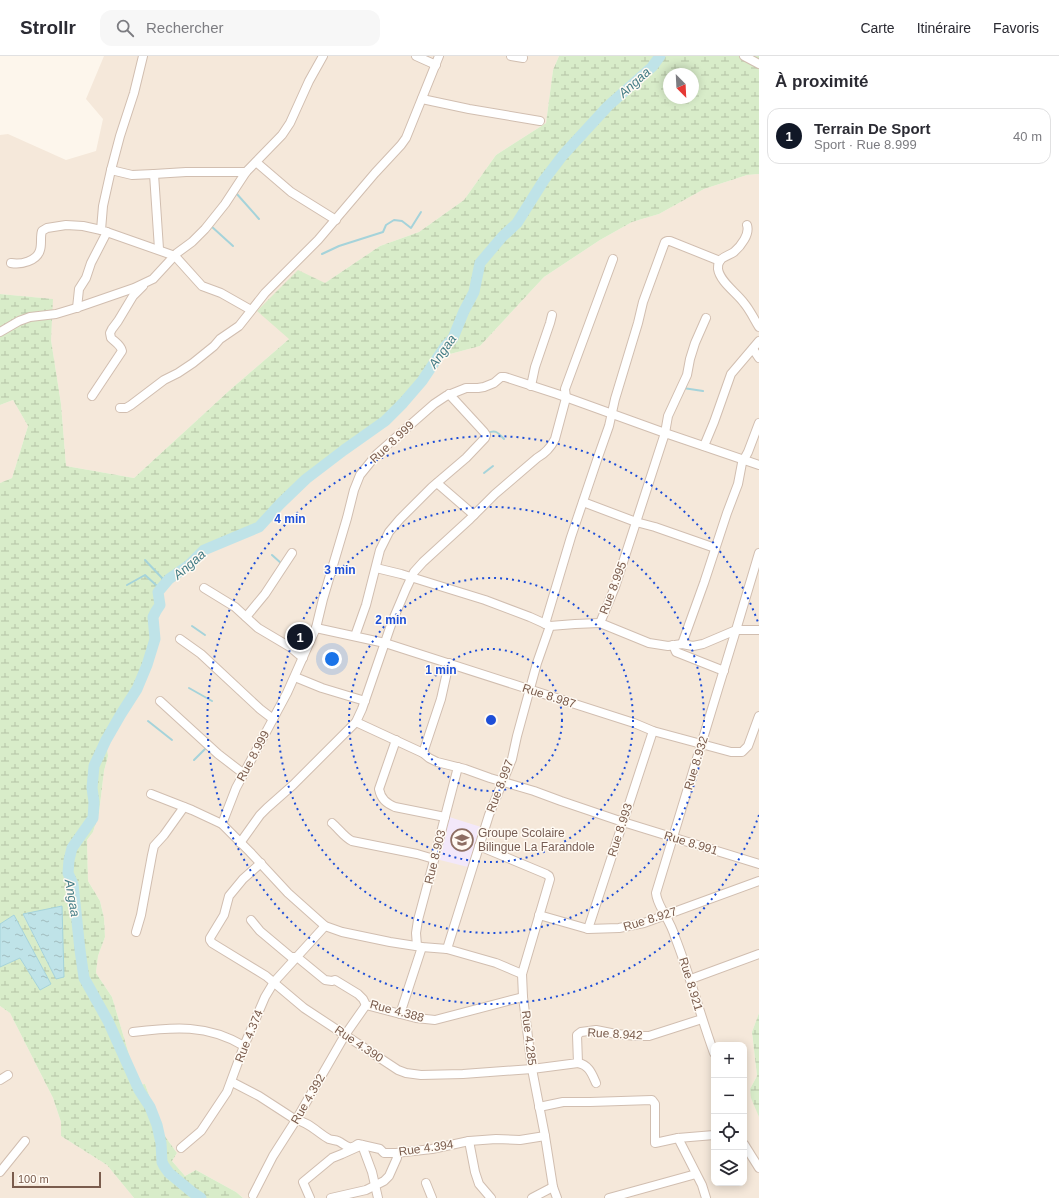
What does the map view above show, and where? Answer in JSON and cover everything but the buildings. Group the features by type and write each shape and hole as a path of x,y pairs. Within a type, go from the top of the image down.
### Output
{"street":[{"path":"77,308 79,289 86,278 104,231 103,206 111,170 134,93 143,56"},
{"path":"0,332 13,323 30,317 56,314 77,308 146,283 159,274 175,256 192,242 204,229 225,204 246,172 282,135 290,123 309,81 323,56"},
{"path":"416,56 436,65"},
{"path":"120,408 132,406 164,380 193,363 214,346 220,339 239,326 276,282 311,248 401,145 408,133 439,56"},
{"path":"510,56 523,58"},
{"path":"744,56 759,64"},
{"path":"422,99 469,109 540,121"},
{"path":"256,162 291,192 336,220"},
{"path":"111,170 132,175 186,172 246,172"},
{"path":"154,174 159,249"},
{"path":"11,264 19,264 30,261 36,256 40,251 42,231 47,228 76,225 104,231 159,249 175,256 202,286 221,293 251,310"},
{"path":"747,225 747,233 742,243 734,252 718,263 718,269 724,281 745,304 759,327"},
{"name":"Rue 8.997","path":"447,949 489,815 512,759 548,625 555,586 612,415 615,399 643,302 665,242 670,241 720,261"},
{"path":"240,842 267,808 293,785 356,722 392,622 411,578 423,562 474,516 495,494 537,458 545,454 556,439 566,398 565,389 613,259"},
{"path":"92,396 122,351 122,348 111,338 110,333 133,296 146,283"},
{"path":"531,386 535,367 552,315"},
{"name":"Rue 8.995","path":"706,318 695,343 687,375 668,416 665,433 656,463 615,587 600,623 649,643 668,646 682,644 693,646 704,644 736,630"},
{"path":"704,446 714,422 730,374 759,341"},
{"path":"753,349 759,358"},
{"name":"Rue 8.999","path":"222,824 236,788 295,677 316,628 354,490 360,475 377,454 434,404 449,394 466,388 484,387 501,378 557,394 665,433"},
{"path":"355,636 374,579 380,550 389,532 400,519 437,483 466,458 485,438 486,435 460,404 449,394"},
{"path":"682,644 738,484 743,460 748,452 759,422"},
{"path":"665,433 759,465"},
{"path":"437,483 474,516"},
{"path":"583,502 636,522 715,548"},
{"path":"759,553 736,630 759,630"},
{"path":"246,618 265,594 292,554"},
{"path":"376,568 485,600 548,625 600,623"},
{"path":"204,588 234,607 258,628 290,647 303,658"},
{"name":"Rue 8.987","path":"316,628 385,643 634,723 653,731 731,752 742,752 748,746 759,716"},
{"name":"Rue 8.932","path":"666,915 659,906 656,893 736,630"},
{"path":"180,638 201,654 273,720"},
{"path":"673,645 676,652 724,671"},
{"path":"423,753 441,699 449,663"},
{"path":"295,677 364,701"},
{"path":"160,701 218,754 244,774"},
{"name":"Rue 8.991","path":"356,722 423,753 437,762 458,767 534,791 623,822 759,864"},
{"name":"Rue 8.993","path":"588,929 653,731"},
{"path":"396,740 379,789 383,799 395,807 444,817"},
{"name":"Rue 8.903","path":"400,1014 419,947 416,933 417,924 458,767"},
{"path":"151,794 222,824 261,863 288,893 325,926 342,932 419,947 447,949 496,963 522,974"},
{"path":"136,932 153,849 184,807"},
{"path":"332,823 352,841 417,854 434,859"},
{"name":"Rue 4.285","path":"479,846 546,874 550,879 522,974 523,998 532,1069 553,1187 557,1198"},
{"name":"Rue 4.390","path":"261,863 243,879 229,896 224,915 210,940 217,946 274,982 304,1008 398,1070 406,1073 428,1075 532,1069"},
{"name":"Rue 8.927","path":"539,915 588,929 619,928 644,923 759,881"},
{"name":"Rue 8.921","path":"666,915 691,979 711,1044"},
{"name":"Rue 4.388","path":"251,920 260,931 291,957 297,957 325,980 335,980 358,994 366,1005 416,1018 434,1020 523,998"},
{"name":"Rue 4.374","path":"181,1148 196,1136 206,1125 223,1099 232,1082 244,1046 265,997 274,982 325,926"},
{"path":"691,979 759,954"},
{"name":"Rue 4.392","path":"253,1195 273,1156 296,1120 345,1035 366,1005"},
{"name":"Rue 8.942","path":"578,1063 577,1035 581,1032 596,1030 616,1034 649,1036 702,1019"},
{"path":"133,1032 164,1028 191,1029 225,1036 244,1046"},
{"path":"532,1069 578,1063 584,1064 588,1068 596,1083"},
{"path":"0,1080 8,1075"},
{"name":"Rue 4.394","path":"232,1082 259,1096 296,1120 302,1121 328,1138 347,1147 354,1147 358,1144 380,1150 384,1153 396,1153 432,1150 469,1141 496,1139 520,1140 545,1136"},
{"path":"539,1107 563,1102 652,1100 655,1104 655,1143 678,1138 711,1136"},
{"path":"678,1138 702,1185 706,1198"},
{"path":"0,1172 25,1141"},
{"path":"469,1141 479,1184 490,1198"},
{"path":"310,1198 303,1182 332,1158 362,1145 372,1172 378,1198"},
{"path":"747,1148 759,1168"},
{"path":"331,1198 366,1190 384,1181 389,1176 397,1158 396,1153"},
{"path":"609,1198 696,1174"},
{"path":"426,1183 432,1198"},
{"path":"532,1198 553,1187"}],"shaded area":[{"path":"104,56 559,56 553,70 546,123 496,155 464,200 419,232 380,246 325,283 289,339 231,389 134,478 66,466 61,404 51,340 52,299 0,294 0,135 8,134 66,160 96,151 103,119 86,99"},
{"path":"759,174 759,1013 752,1032 757,1076 750,1089 759,1117 759,1198 243,1198 236,1192 196,1170 185,1176 172,1161 177,1153 159,1128 145,1084 138,1085 112,997 96,973 98,956 105,937 104,918 100,901 88,881 87,840 93,832 99,813 104,771 108,756 106,740 135,693 147,665 155,639 153,619 160,605 158,592 169,579 204,550 259,527 306,479 386,421 403,404 439,357 480,346 544,277 600,240 632,222 659,214 704,189 747,175"},
{"path":"13,400 28,426 12,478 0,483 0,405"},
{"name":"Groupe Scolaire Bilingue La Farandole","path":"446,816 481,827 468,867 436,859"},
{"path":"0,1006 10,1013 53,1098 61,1122 61,1136 107,1165 134,1198 0,1198"}],"green space":[{"path":"559,56 759,56 759,174 747,175 704,189 659,214 632,222 600,240 544,277 480,346 439,357 403,404 385,421 306,479 259,527 204,550 189,565 169,579 158,592 160,605 153,619 155,639 152,651 137,689 106,740 108,756 104,771 99,813 93,832 87,840 88,881 100,901 104,918 105,937 98,956 96,973 112,997 138,1085 145,1084 159,1128 177,1153 172,1161 185,1176 196,1170 236,1192 243,1198 134,1198 107,1165 61,1136 61,1122 53,1098 10,1013 0,1006 0,967 20,958 40,990 51,984 14,915 0,924 0,483 12,478 28,426 13,400 0,405 0,294 53,299 51,340 61,404 66,466 134,478 231,389 289,339 257,311 298,270 325,283 380,246 419,232 464,200 496,155 546,123 553,70","holes":["62,906 56,979 23,915"]},
{"path":"297,624 305,625 309,628 309,637 304,648 290,637 290,629"},
{"path":"759,1013 759,1117 751,1098 750,1089 757,1076 752,1032"}],"water":[{"path":"62,906 64,977 56,979 23,914"},
{"path":"14,915 51,984 40,990 20,958 0,967 0,924"}],"waterway":[{"name":"Angaa","path":"201,1198 169,1173 164,1166 162,1162 161,1143 157,1125 150,1107 139,1090 108,1021 84,978 73,884 68,873 72,848 93,818 94,802 92,788 94,766 106,740 137,689 147,665 155,639 153,617 160,605 158,592 169,579 189,565 204,550 259,527 306,479 385,421 403,403 422,381 444,348 453,338 464,311 474,292 480,263 502,237 517,223 544,180 563,155 608,106 652,67 660,56"},
{"path":"236,193 259,219"},
{"path":"322,254 339,246 383,232 386,225 394,220 402,221 411,228 421,212"},
{"path":"211,226 233,246"},
{"path":"683,388 703,391"},
{"path":"488,433 498,433 504,439"},
{"path":"484,473 493,466"},
{"path":"272,555 282,564"},
{"path":"145,560 163,579"},
{"path":"127,585 145,575 156,585"},
{"path":"192,626 205,635"},
{"path":"189,688 212,701"},
{"path":"148,721 172,740"},
{"path":"194,760 207,747"}],"place":[{"name":"Terrain De Sport","path":"300,637"},
{"name":"Groupe Scolaire Bilingue La Farandole","path":"462,840"}]}
